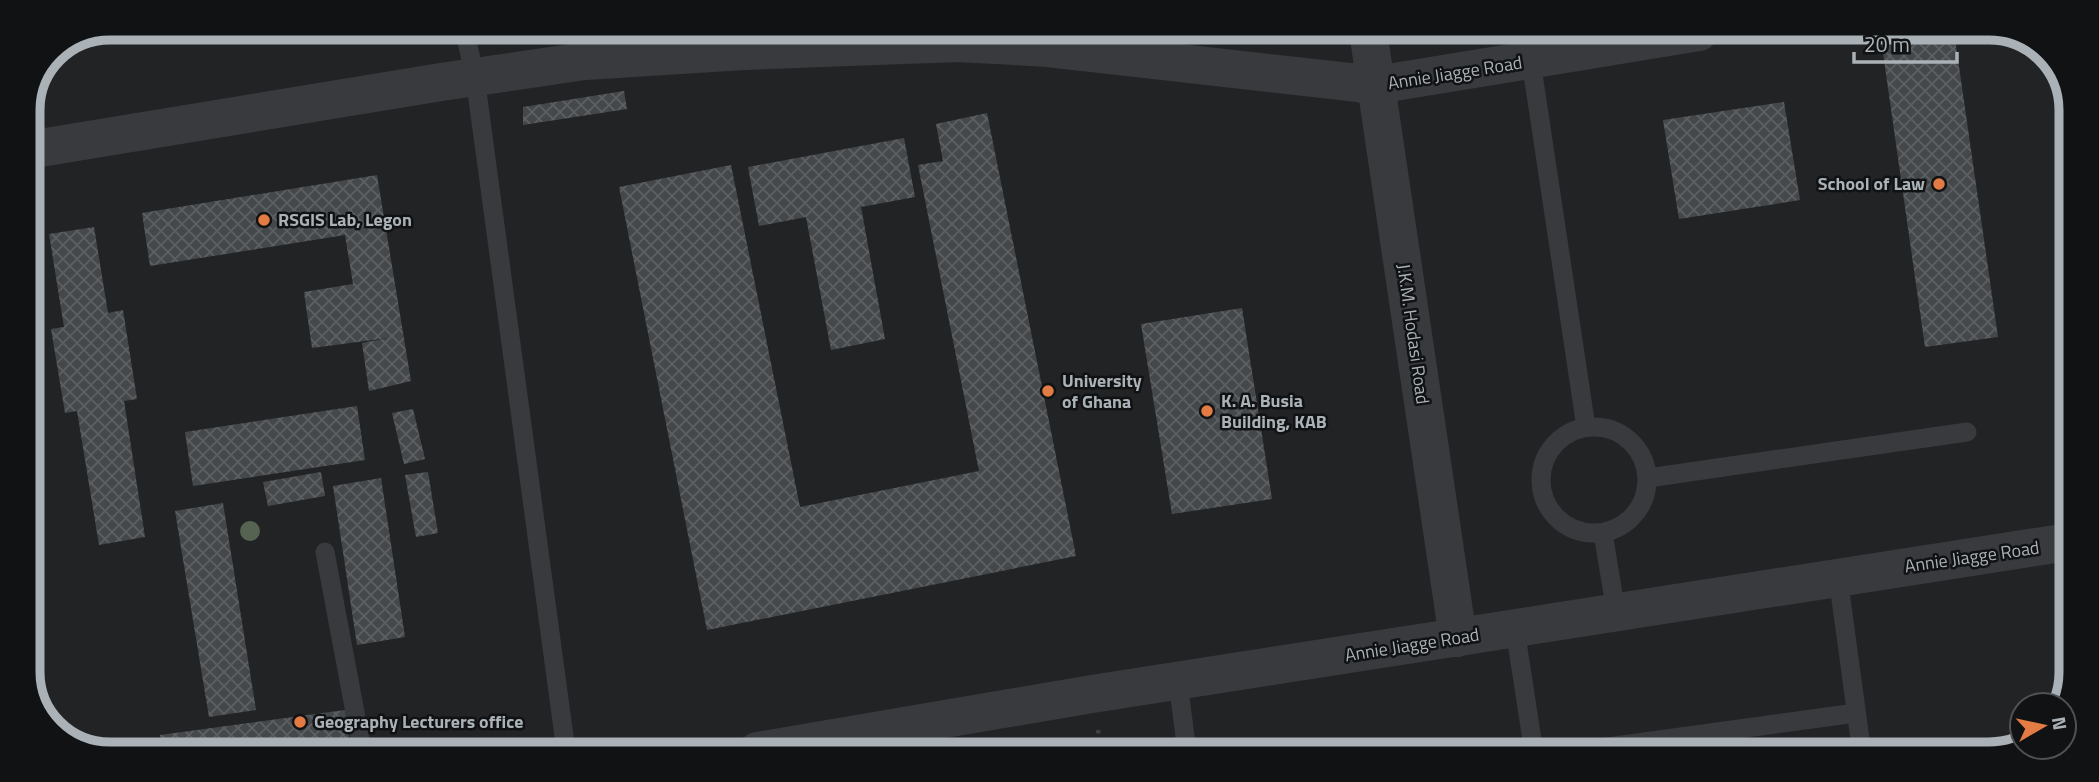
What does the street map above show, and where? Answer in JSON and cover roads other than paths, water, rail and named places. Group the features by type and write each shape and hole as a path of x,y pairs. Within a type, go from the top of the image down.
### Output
{"street":[{"name":"J.K.M. Hodasi Road","path":"1369,40 1458,638"},
{"name":"Annie Jiagge Road","path":"40,148 475,77 611,60 744,51 958,43 1048,48 1376,85 1653,40"},
{"name":"Annie Jiagge Road","path":"812,742 2059,543"}],"lane":[{"path":"467,40 475,77 565,742"},
{"path":"1531,61 1586,427"},
{"path":"1586,427 1604,427 1621,433 1635,445 1644,460 1648,478 1646,494 1640,508 1630,520 1618,528 1602,533 1586,534 1570,528 1557,518 1546,504 1542,488 1542,471 1552,449 1570,432 1586,427"},
{"path":"1648,478 1967,432"},
{"path":"1602,533 1616,612"},
{"path":"325,552 361,742"},
{"path":"1838,577 1860,742"},
{"path":"1515,629 1532,742"},
{"path":"1178,682 1186,742"},
{"path":"1644,742 1856,713"}],"place":[{"name":"School of Law","path":"1939,184"},
{"name":"RSGIS Lab, Legon","path":"264,220"},
{"name":"University of Ghana","path":"1048,391"},
{"name":"K. A. Busia Building, KAB","path":"1207,411"},
{"name":"Geography Lecturers office","path":"300,722"}]}
